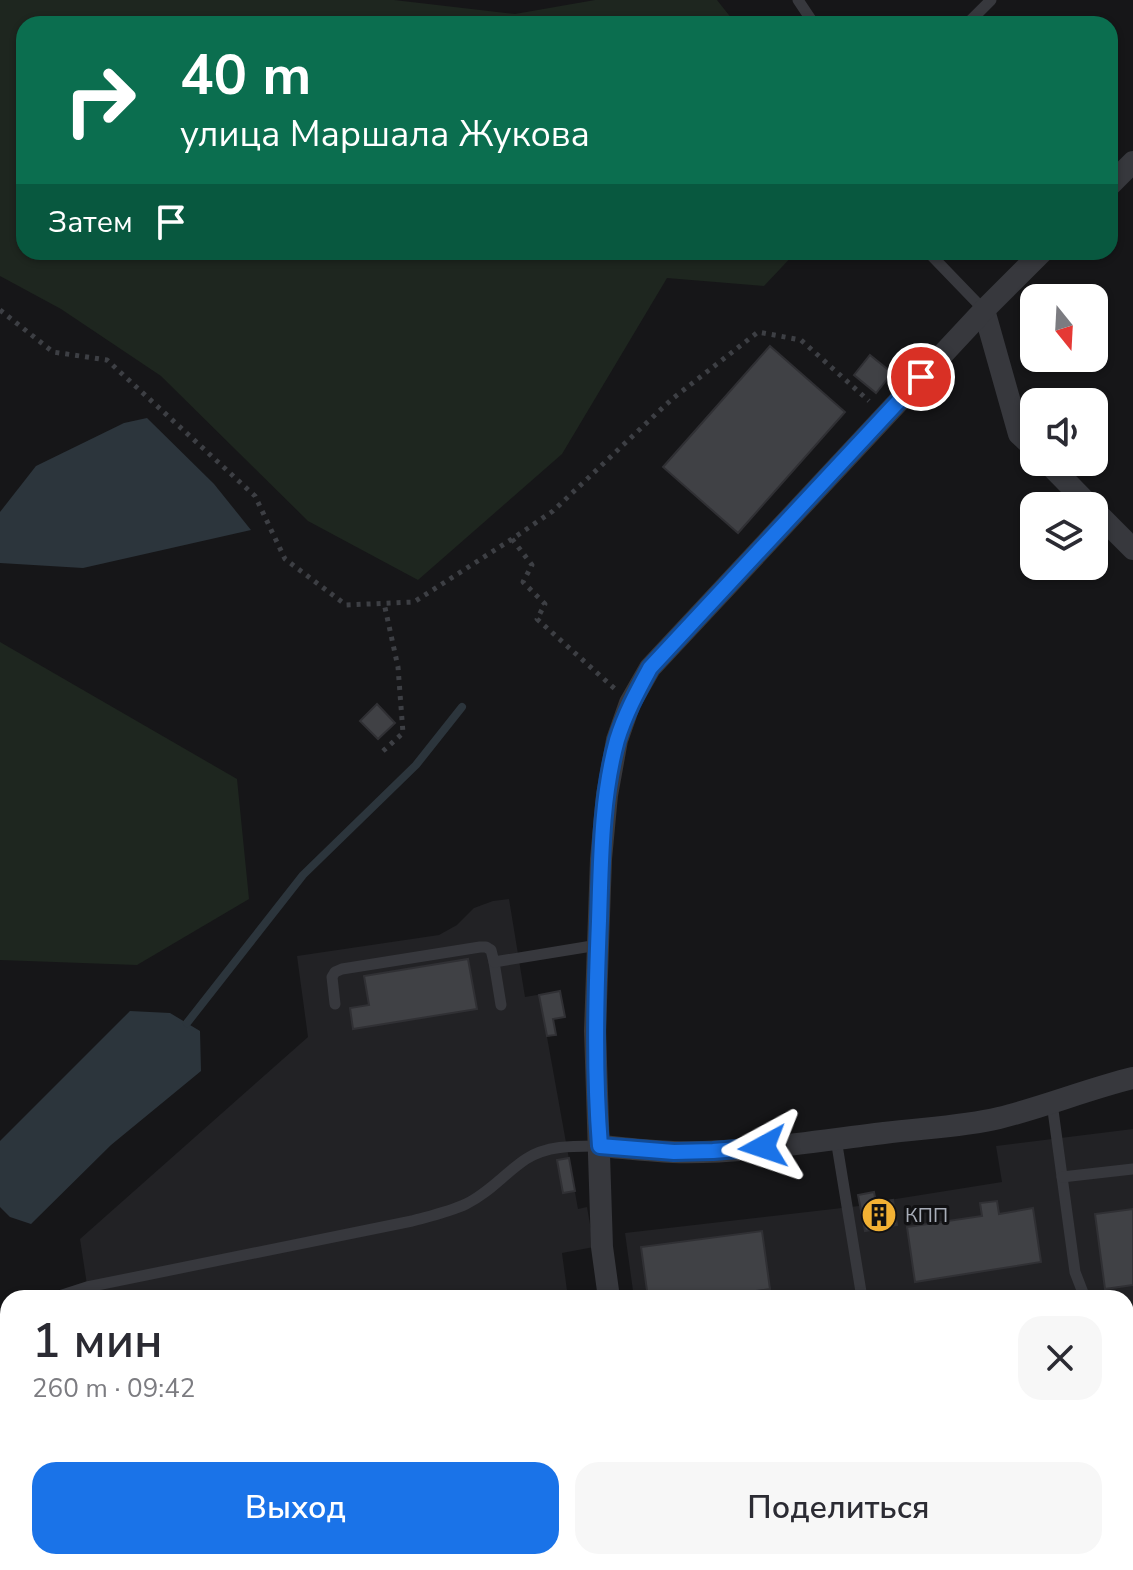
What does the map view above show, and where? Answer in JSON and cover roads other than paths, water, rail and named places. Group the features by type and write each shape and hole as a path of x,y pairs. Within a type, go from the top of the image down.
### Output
{"street":[{"path":"1118,177 1133,162"},
{"path":"608,1290 602,1247 595,1031 601,859 607,795 617,740 630,703 650,668 1034,260"},
{"path":"984,310 1020,435"},
{"path":"1061,476 1076,492"},
{"path":"1108,524 1133,549"},
{"path":"600,1146 674,1152 713,1151 996,1119 1133,1078"}],"lane":[{"path":"975,16 991,0"},
{"path":"936,260 984,310"},
{"path":"494,962 598,945"},
{"path":"335,1004 332,977 342,969 486,947 491,950 501,1005"},
{"path":"1052,1103 1075,1272 1082,1290"},
{"path":"836,1139 861,1290"},
{"path":"78,1290 445,1212 481,1195 526,1159 540,1152 600,1146"},
{"path":"1062,1177 1133,1169"}],"waterway":[{"path":"187,1023 303,875 416,765 462,707"}],"place":[{"name":"КПП","path":"879,1215"}]}
